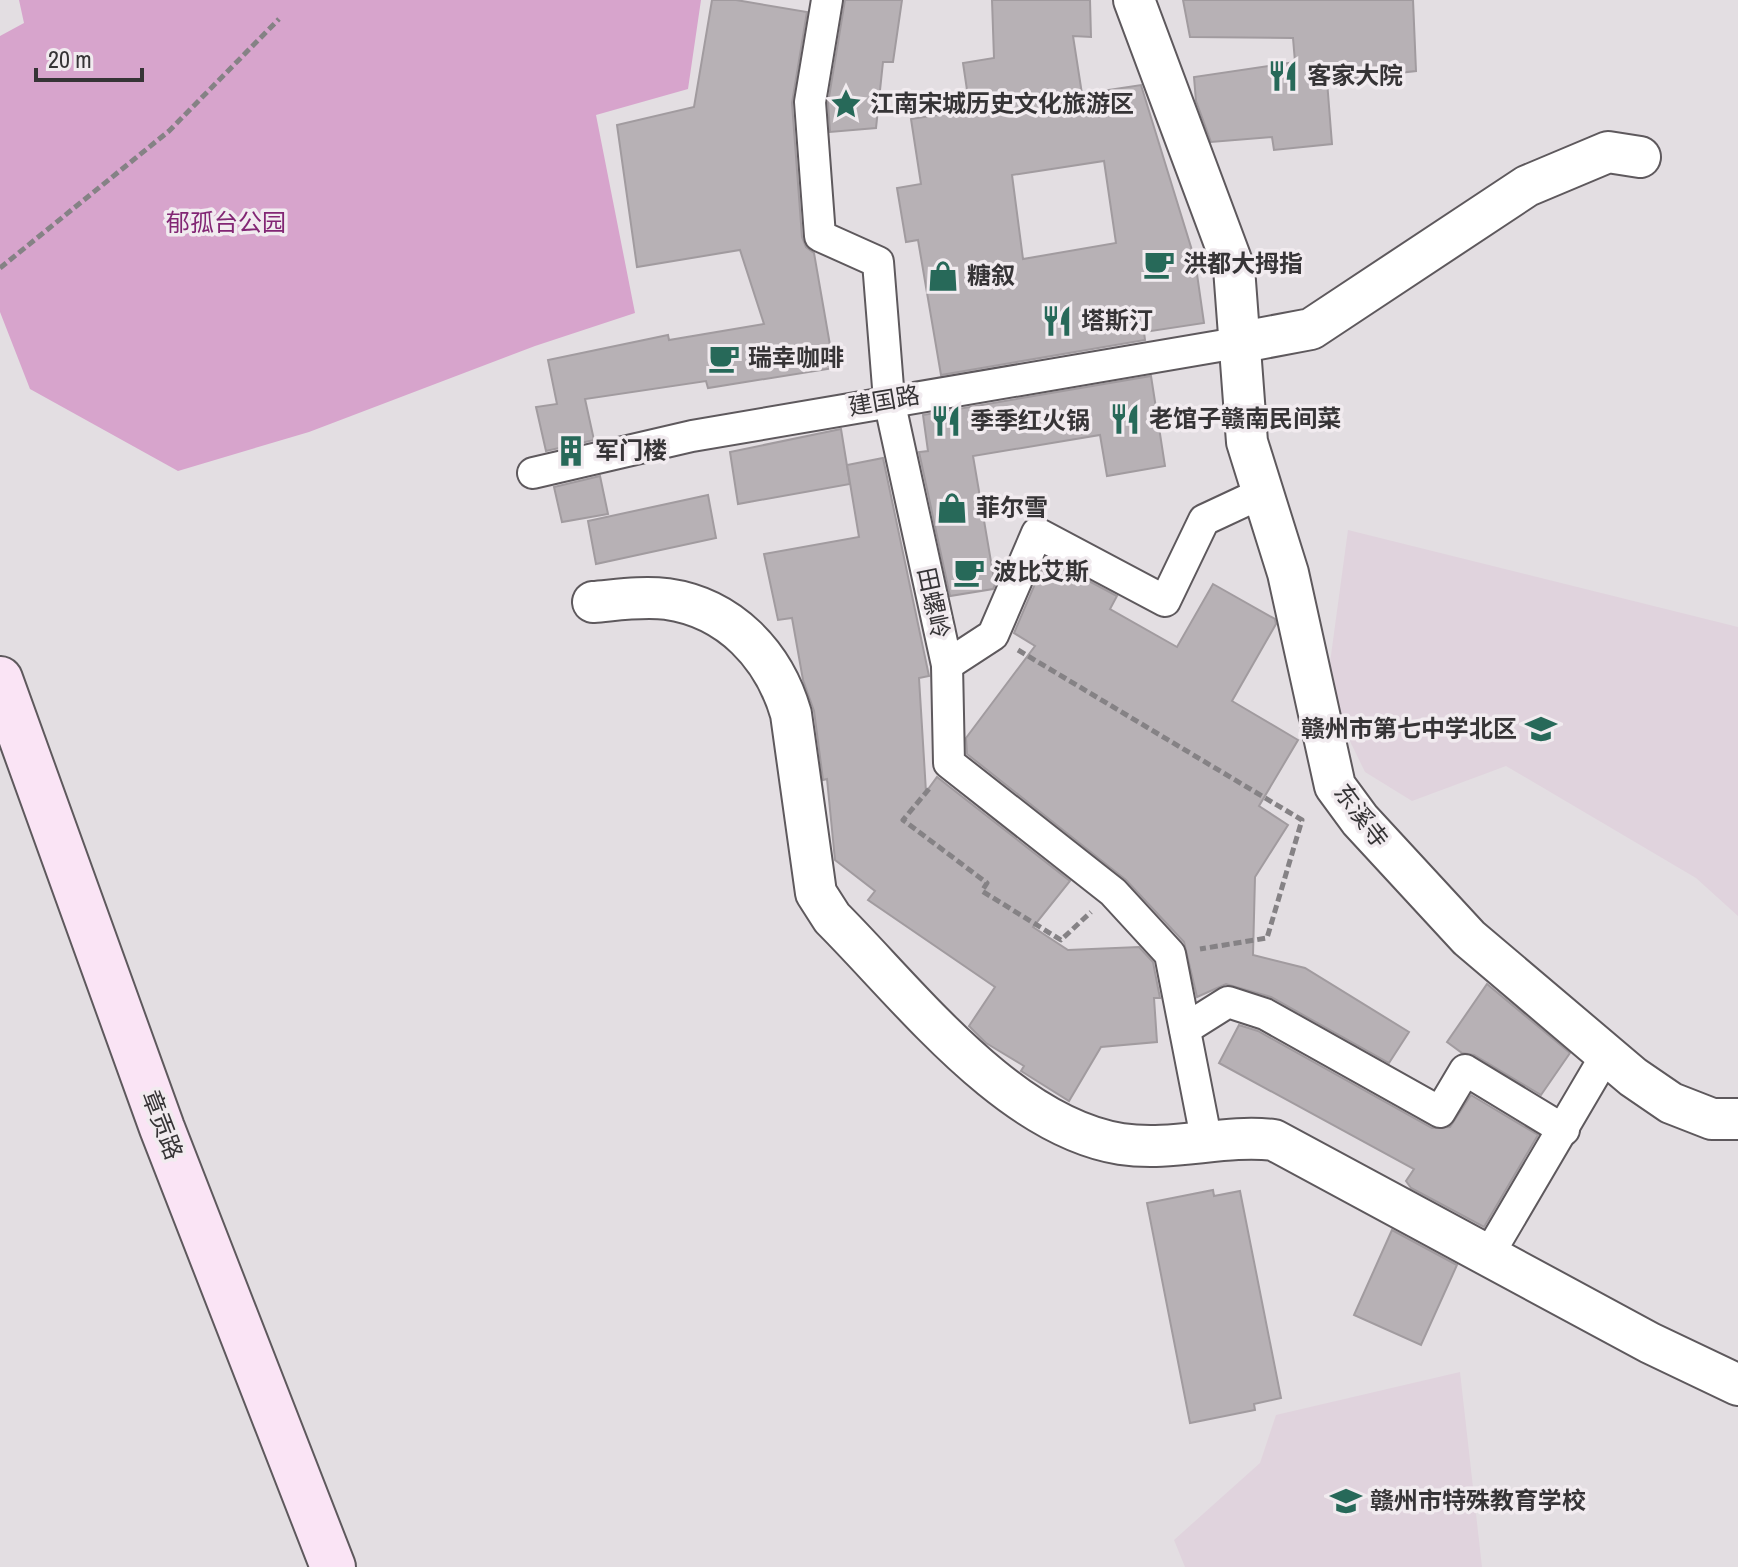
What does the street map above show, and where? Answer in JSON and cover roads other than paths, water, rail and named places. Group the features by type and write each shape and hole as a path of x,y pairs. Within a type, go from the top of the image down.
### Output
{"main road":[{"name":"章贡路","path":"0,679 162,1128 333,1567"}],"street":[{"name":"田螺岭","path":"827,0 810,102 820,236 878,262 889,400 947,665 949,763 1113,892 1170,954 1185,1029"},
{"name":"东溪寺","path":"1134,0 1234,268 1237,343 1247,442 1288,573 1335,786 1360,820 1469,938 1606,1055 1671,1103 1712,1119 1738,1119"},
{"path":"1237,343 1311,329 1527,186 1608,152 1640,157"},
{"name":"建国路","path":"533,473 692,436 1237,343"},
{"path":"947,665 993,635 1037,533 1165,601 1204,520 1264,492"},
{"path":"593,602 670,600 726,621 749,639 783,686 791,714 816,893 832,918 956,1049 1046,1116 1082,1133 1121,1144 1170,1147 1243,1137 1274,1140 1650,1343 1738,1385"},
{"path":"1207,1143 1185,1029 1228,1002 1265,1014 1440,1112 1465,1070 1564,1130"},
{"path":"1489,1254 1606,1055"}],"place":[{"name":"客家大院","path":"1283,76"},
{"name":"江南宋城历史文化旅游区","path":"846,104"},
{"name":"洪都大拇指","path":"1159,264"},
{"name":"糖叙","path":"943,276"},
{"name":"塔斯汀","path":"1057,321"},
{"name":"瑞幸咖啡","path":"724,358"},
{"name":"老馆子赣南民间菜","path":"1125,419"},
{"name":"季季红火锅","path":"946,421"},
{"name":"军门楼","path":"571,451"},
{"name":"菲尔雪","path":"952,508"},
{"name":"波比艾斯","path":"969,572"},
{"name":"赣州市第七中学北区","path":"1541,729"},
{"name":"赣州市特殊教育学校","path":"1346,1501"}],"park label":[{"name":"郁孤台公园","path":"226,223"}]}
